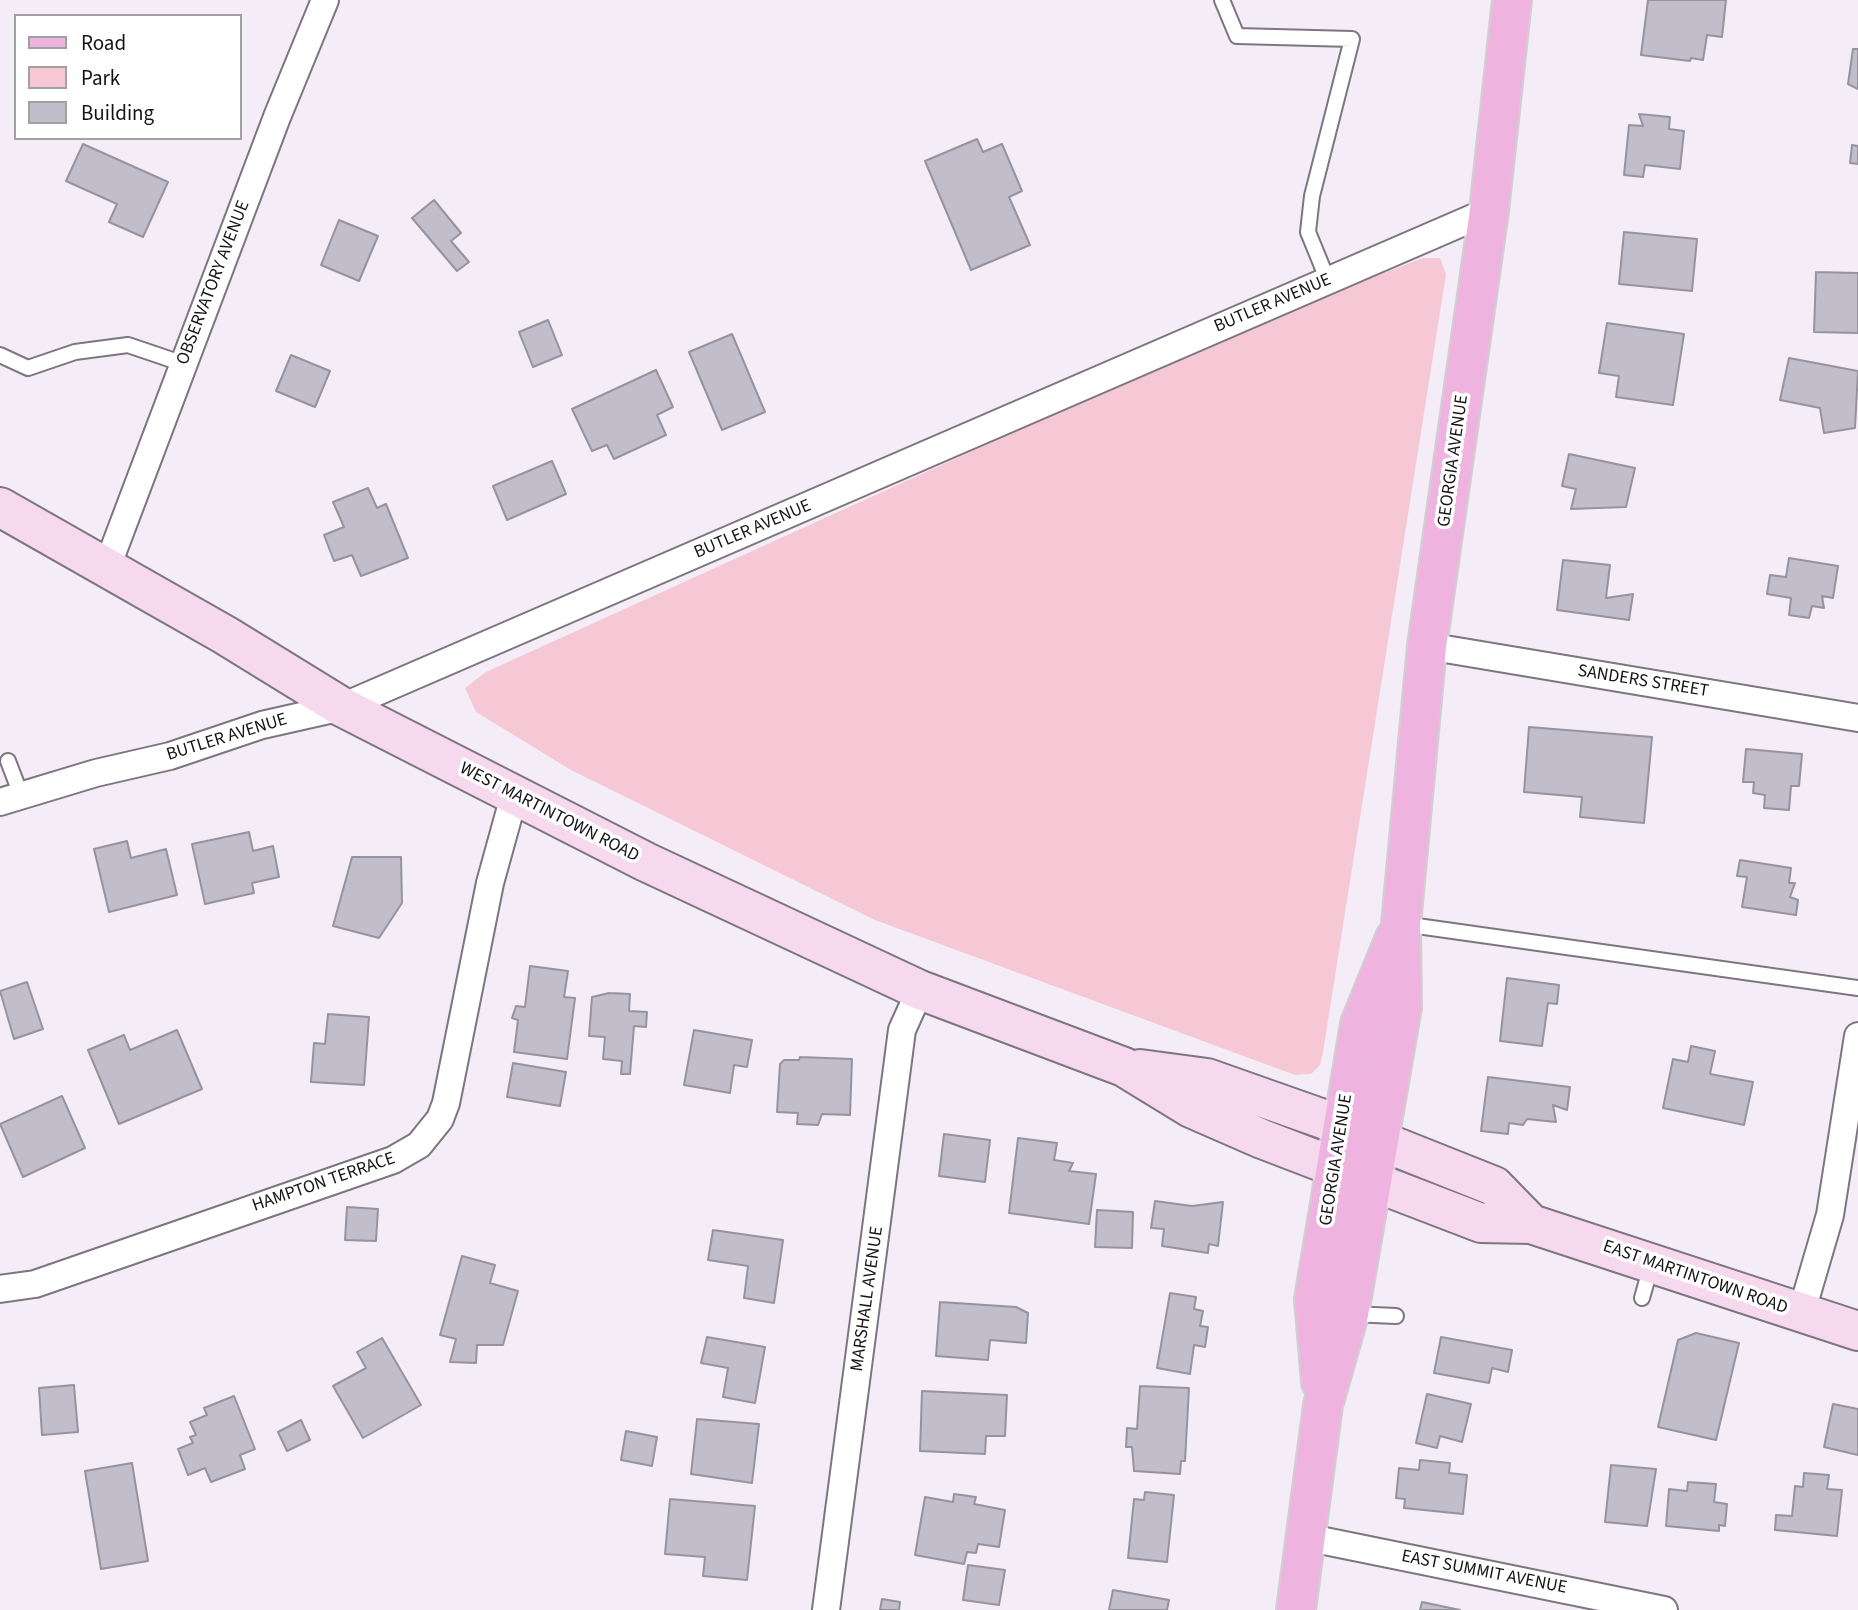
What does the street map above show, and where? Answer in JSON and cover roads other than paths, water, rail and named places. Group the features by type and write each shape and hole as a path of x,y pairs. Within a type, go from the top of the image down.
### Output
{"main road":[{"name":"GEORGIA AVENUE","path":"1296,1610 1322,1405 1349,1314 1402,1007 1401,923 1427,646 1489,211 1512,0"},
{"name":"WEST MARTINTOWN ROAD","path":"0,507 342,707 646,862 919,990 1124,1067 1191,1108 1336,1167"},
{"name":"GEORGIA AVENUE","path":"1322,1405 1314,1299 1360,1024 1401,923"},
{"name":"WEST MARTINTOWN ROAD","path":"1124,1067 1207,1078 1379,1141"},
{"name":"EAST MARTINTOWN ROAD","path":"1379,1141 1494,1186 1531,1224"},
{"name":"EAST MARTINTOWN ROAD","path":"1336,1167 1481,1223 1531,1224 1858,1331"}],"street":[{"name":"OBSERVATORY AVENUE","path":"107,568 325,0"},
{"name":"BUTLER AVENUE","path":"10,799 170,756 262,726 342,707 1489,211"},
{"name":"SANDERS STREET","path":"1427,646 1858,718"},
{"name":"HAMPTON TERRACE","path":"0,1289 35,1283 73,1270 393,1160 419,1145 440,1119 446,1103 490,883 514,796"},
{"name":"MARSHALL AVENUE","path":"826,1610 902,1030 919,990"},
{"path":"1801,1314 1830,1214 1858,1036"},
{"name":"EAST SUMMIT AVENUE","path":"1305,1537 1664,1610"}],"lane":[{"path":"1222,0 1237,36 1352,39 1312,196 1308,232 1328,281"},
{"path":"0,355 28,368 75,352 128,345 184,364"},
{"path":"8,761 10,799"},
{"path":"1401,923 1858,988"},
{"path":"1642,1298 1652,1262"},
{"path":"1349,1314 1396,1316"}]}
